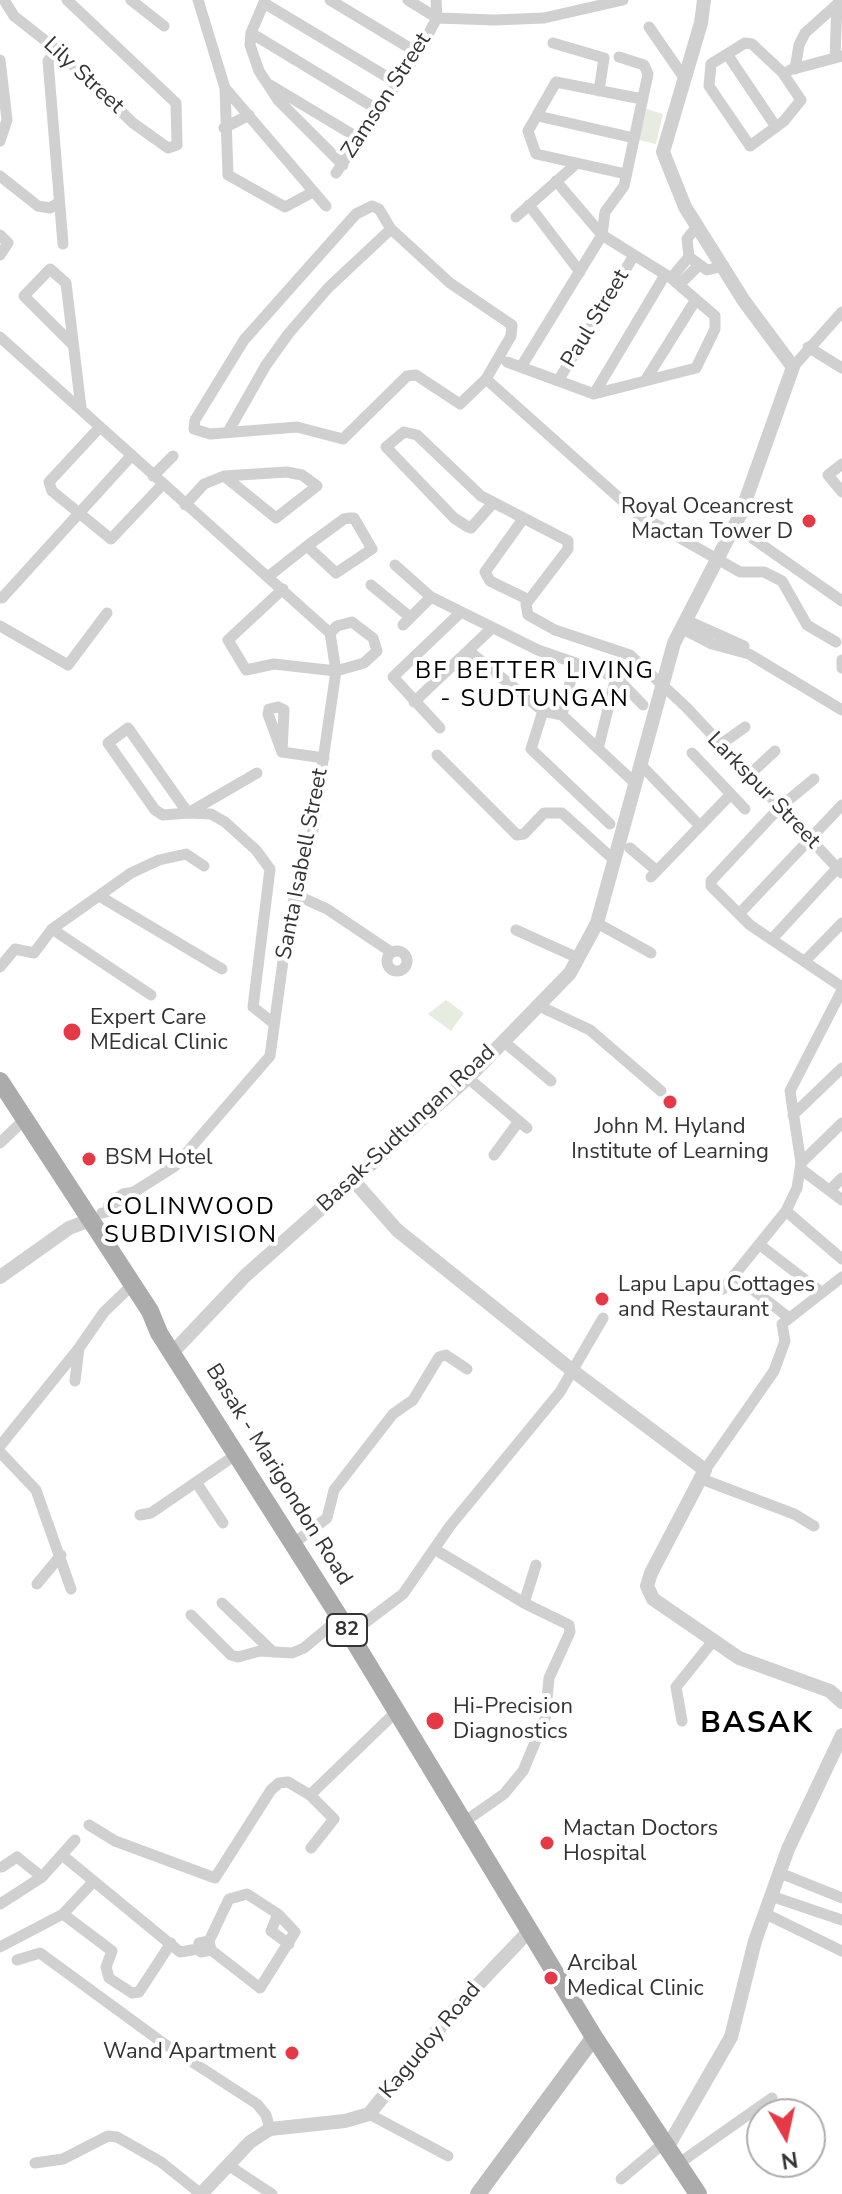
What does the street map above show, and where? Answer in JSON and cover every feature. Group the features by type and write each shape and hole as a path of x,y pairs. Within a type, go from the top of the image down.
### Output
{"main road":[{"name":"Basak - Marigondon Road","path":"0,1081 150,1311 159,1333 294,1543 529,1931"},
{"name":"Basak - Marigondon Road","path":"90,1220 92,1233 142,1316 159,1333"},
{"name":"82","path":"529,1931 594,2037 698,2194"},
{"path":"478,2194 594,2037"}],"street":[{"name":"Lily Street","path":"4,0 14,16 56,49 133,123 168,148 177,145 176,103 67,0"},
{"path":"200,0 225,88 228,175 285,207 313,192"},
{"path":"330,0 418,53"},
{"path":"408,0 437,18 519,20 623,0"},
{"path":"436,0 437,18"},
{"path":"704,0 691,61 663,152 685,207 793,367"},
{"path":"360,139 266,83 254,58 251,33 265,1 399,84"},
{"path":"136,2 164,26"},
{"path":"782,72 839,57 840,2"},
{"path":"795,69 801,39 840,2"},
{"name":"Zamson Street","path":"266,83 339,169 399,84 437,18"},
{"path":"649,27 685,79"},
{"path":"251,33 380,111"},
{"path":"553,43 604,58 599,91"},
{"path":"691,61 711,64 745,43 752,44 782,72 801,100 776,127 750,146 709,86 711,64"},
{"path":"56,49 48,61 63,244"},
{"path":"727,54 776,127"},
{"path":"521,367 602,235 605,212 624,186 648,68 619,57"},
{"path":"0,60 7,120 0,141"},
{"path":"626,174 536,154 528,131 556,82 642,99"},
{"path":"225,88 326,206"},
{"path":"224,128 249,115"},
{"path":"538,116 634,138"},
{"path":"516,217 576,164"},
{"path":"0,176 38,206 50,208 58,203"},
{"path":"507,362 594,394 698,365 717,322 715,316 672,279 602,235 556,181"},
{"path":"529,205 580,272"},
{"path":"372,206 379,209 391,229 450,283 512,325 511,336 486,379 460,404 416,375 407,376 343,439 297,427 200,433 193,426 244,340 356,214 372,206"},
{"path":"697,226 687,239 694,262 707,270 724,266"},
{"path":"228,432 266,365 289,333 328,288 391,229"},
{"path":"0,235 8,243 0,255"},
{"name":"Paul Street","path":"558,381 633,257"},
{"path":"594,394 672,279 694,262"},
{"path":"73,345 24,296 50,269 66,283 81,408"},
{"path":"645,381 695,301"},
{"name":"Basak-Sudtungan Road","path":"172,1353 245,1276 468,1078 570,973 597,923 662,687 683,624 735,526 793,367 842,312"},
{"path":"0,337 162,485 269,576 283,589 330,633 337,626 352,622 378,645 377,651 364,663 336,671 274,664 246,670 228,640 283,589"},
{"path":"808,347 842,368"},
{"path":"486,379 636,513 740,572 764,572 782,581 807,625 836,642"},
{"path":"100,427 48,486 111,539 162,485"},
{"path":"493,503 469,528 454,518 386,447 404,432 417,435 493,503 568,541 568,549 529,600 490,581 485,572 523,519"},
{"path":"2,598 132,455"},
{"path":"153,476 173,456"},
{"path":"842,464 828,475 842,492"},
{"path":"185,505 204,484 224,476 287,472 302,475 317,486 276,518 224,476"},
{"path":"269,576 307,546 350,518 354,518 372,549 336,573 307,546"},
{"path":"735,526 842,601"},
{"path":"395,565 431,597 460,613 575,663 616,677 643,705"},
{"path":"371,585 406,621 431,597"},
{"name":"Larkspur Street","path":"529,600 528,615 535,621 630,655 662,687 696,712 722,744 841,867"},
{"path":"0,626 68,665 107,613"},
{"path":"440,728 393,677 460,613"},
{"path":"683,624 730,646 750,647 842,710"},
{"path":"414,702 492,628"},
{"name":"Santa Isabell Street","path":"90,1220 108,1211 115,1200 134,1192 175,1166 267,1061 294,894 312,836 324,758 336,671 330,633"},
{"path":"470,652 543,711 562,715 636,784"},
{"path":"842,660 842,668"},
{"path":"562,715 575,663"},
{"path":"598,749 616,677"},
{"path":"803,682 842,701"},
{"path":"543,711 531,749 610,824"},
{"path":"722,744 745,727"},
{"path":"188,813 128,728 108,743 155,810 163,815 211,814 225,822 256,850 270,869 272,878 253,1007 272,1022"},
{"path":"750,773 775,751"},
{"path":"282,752 324,758"},
{"path":"692,753 745,809"},
{"path":"437,755 517,835 524,834 544,813 562,813 613,859"},
{"path":"641,765 700,826"},
{"path":"188,813 257,773"},
{"path":"814,779 782,806 711,881 711,886 739,914 842,989 790,1091 801,1166 842,1200"},
{"path":"630,848 654,874 731,794"},
{"path":"739,914 842,805"},
{"path":"0,967 15,949 34,953 52,929 131,873 159,860 186,854 204,866"},
{"path":"772,939 841,867"},
{"path":"294,894 327,909 391,952"},
{"path":"101,897 222,969"},
{"path":"597,923 651,953"},
{"path":"805,961 842,923"},
{"path":"52,929 151,995"},
{"path":"516,930 578,958"},
{"path":"537,1005 590,1030 661,1091"},
{"path":"503,1041 551,1081"},
{"path":"793,1115 842,1068"},
{"path":"468,1078 523,1124 494,1155"},
{"path":"0,1143 26,1118"},
{"path":"723,1289 786,1211 801,1166 842,1123"},
{"path":"830,1190 842,1178"},
{"path":"353,1180 397,1230 702,1474 794,1514 814,1526"},
{"path":"786,1211 842,1259"},
{"path":"0,1277 69,1228 90,1220"},
{"path":"760,1245 821,1292"},
{"path":"734,1275 785,1320 785,1341 774,1371 702,1474 647,1586 653,1599 739,1658 830,1691 842,1702"},
{"path":"785,1320 842,1277"},
{"path":"0,1446 104,1312 127,1290"},
{"path":"191,1615 231,1655 292,1653 403,1594 450,1526 560,1392 603,1318"},
{"path":"75,1381 79,1348"},
{"path":"294,1543 327,1518 334,1490 393,1414 413,1400 439,1357 446,1355 467,1369"},
{"path":"0,1452 36,1490 43,1518 61,1555 71,1589"},
{"path":"140,1515 151,1513 237,1454"},
{"path":"196,1482 223,1523"},
{"path":"436,1550 524,1603 569,1625 570,1632 549,1678 545,1719 523,1771 504,1794 464,1822"},
{"path":"37,1584 61,1555"},
{"path":"524,1603 536,1565"},
{"path":"222,1603 273,1652"},
{"path":"682,1721 676,1687 713,1641"},
{"path":"310,1795 397,1711"},
{"path":"621,2179 666,2146 731,2037 771,1896 842,1735"},
{"path":"89,1825 115,1841 215,1878 271,1790 288,1782 310,1795 334,1819 311,1848"},
{"path":"0,1904 42,1877 75,1840"},
{"path":"62,1855 180,1952 206,1946"},
{"path":"2,1867 17,1857 42,1877"},
{"path":"780,1873 842,1898"},
{"path":"0,1947 63,1914 93,1882"},
{"path":"247,1894 278,1914 295,1932 260,1988 206,1946 229,1899 247,1894"},
{"path":"771,1896 842,1920"},
{"path":"63,1914 112,1951 106,1967 109,1978 132,1993 139,1992 171,1943"},
{"path":"278,1914 271,1931 289,1944"},
{"path":"766,1914 842,1951"},
{"name":"Kagudoy Road","path":"270,2129 345,2121 369,2114 462,2001 529,1931"},
{"path":"17,1960 40,1953 163,2043 257,2104 266,2115 270,2129 250,2142 201,2194 161,2162 117,2137 108,2136 63,2159 35,2163"},
{"path":"369,2114 448,2156"},
{"path":"678,2164 746,2116"},
{"path":"228,2165 272,2194"}],"shaded area":[{"path":"646,109 663,114 656,144 639,140"},
{"path":"446,1000 464,1013 451,1031 428,1014"}],"place":[{"name":"Royal Oceancrest Mactan Tower D","path":"809,521"},
{"name":"Expert Care MEdical Clinic","path":"72,1032"},
{"name":"John M. Hyland Institute of Learning","path":"670,1102"},
{"name":"BSM Hotel","path":"89,1159"},
{"name":"Lapu Lapu Cottages and Restaurant","path":"602,1299"},
{"name":"Hi-Precision Diagnostics","path":"435,1721"},
{"name":"Mactan Doctors Hospital","path":"547,1843"},
{"name":"Arcibal Medical Clinic","path":"551,1978"},
{"name":"Wand Apartment","path":"292,2053"}],"district":[{"name":"BF BETTER LIVING - SUDTUNGAN","path":"535,686"},
{"name":"COLINWOOD SUBDIVISION","path":"191,1222"},
{"name":"BASAK","path":"757,1725"}]}
